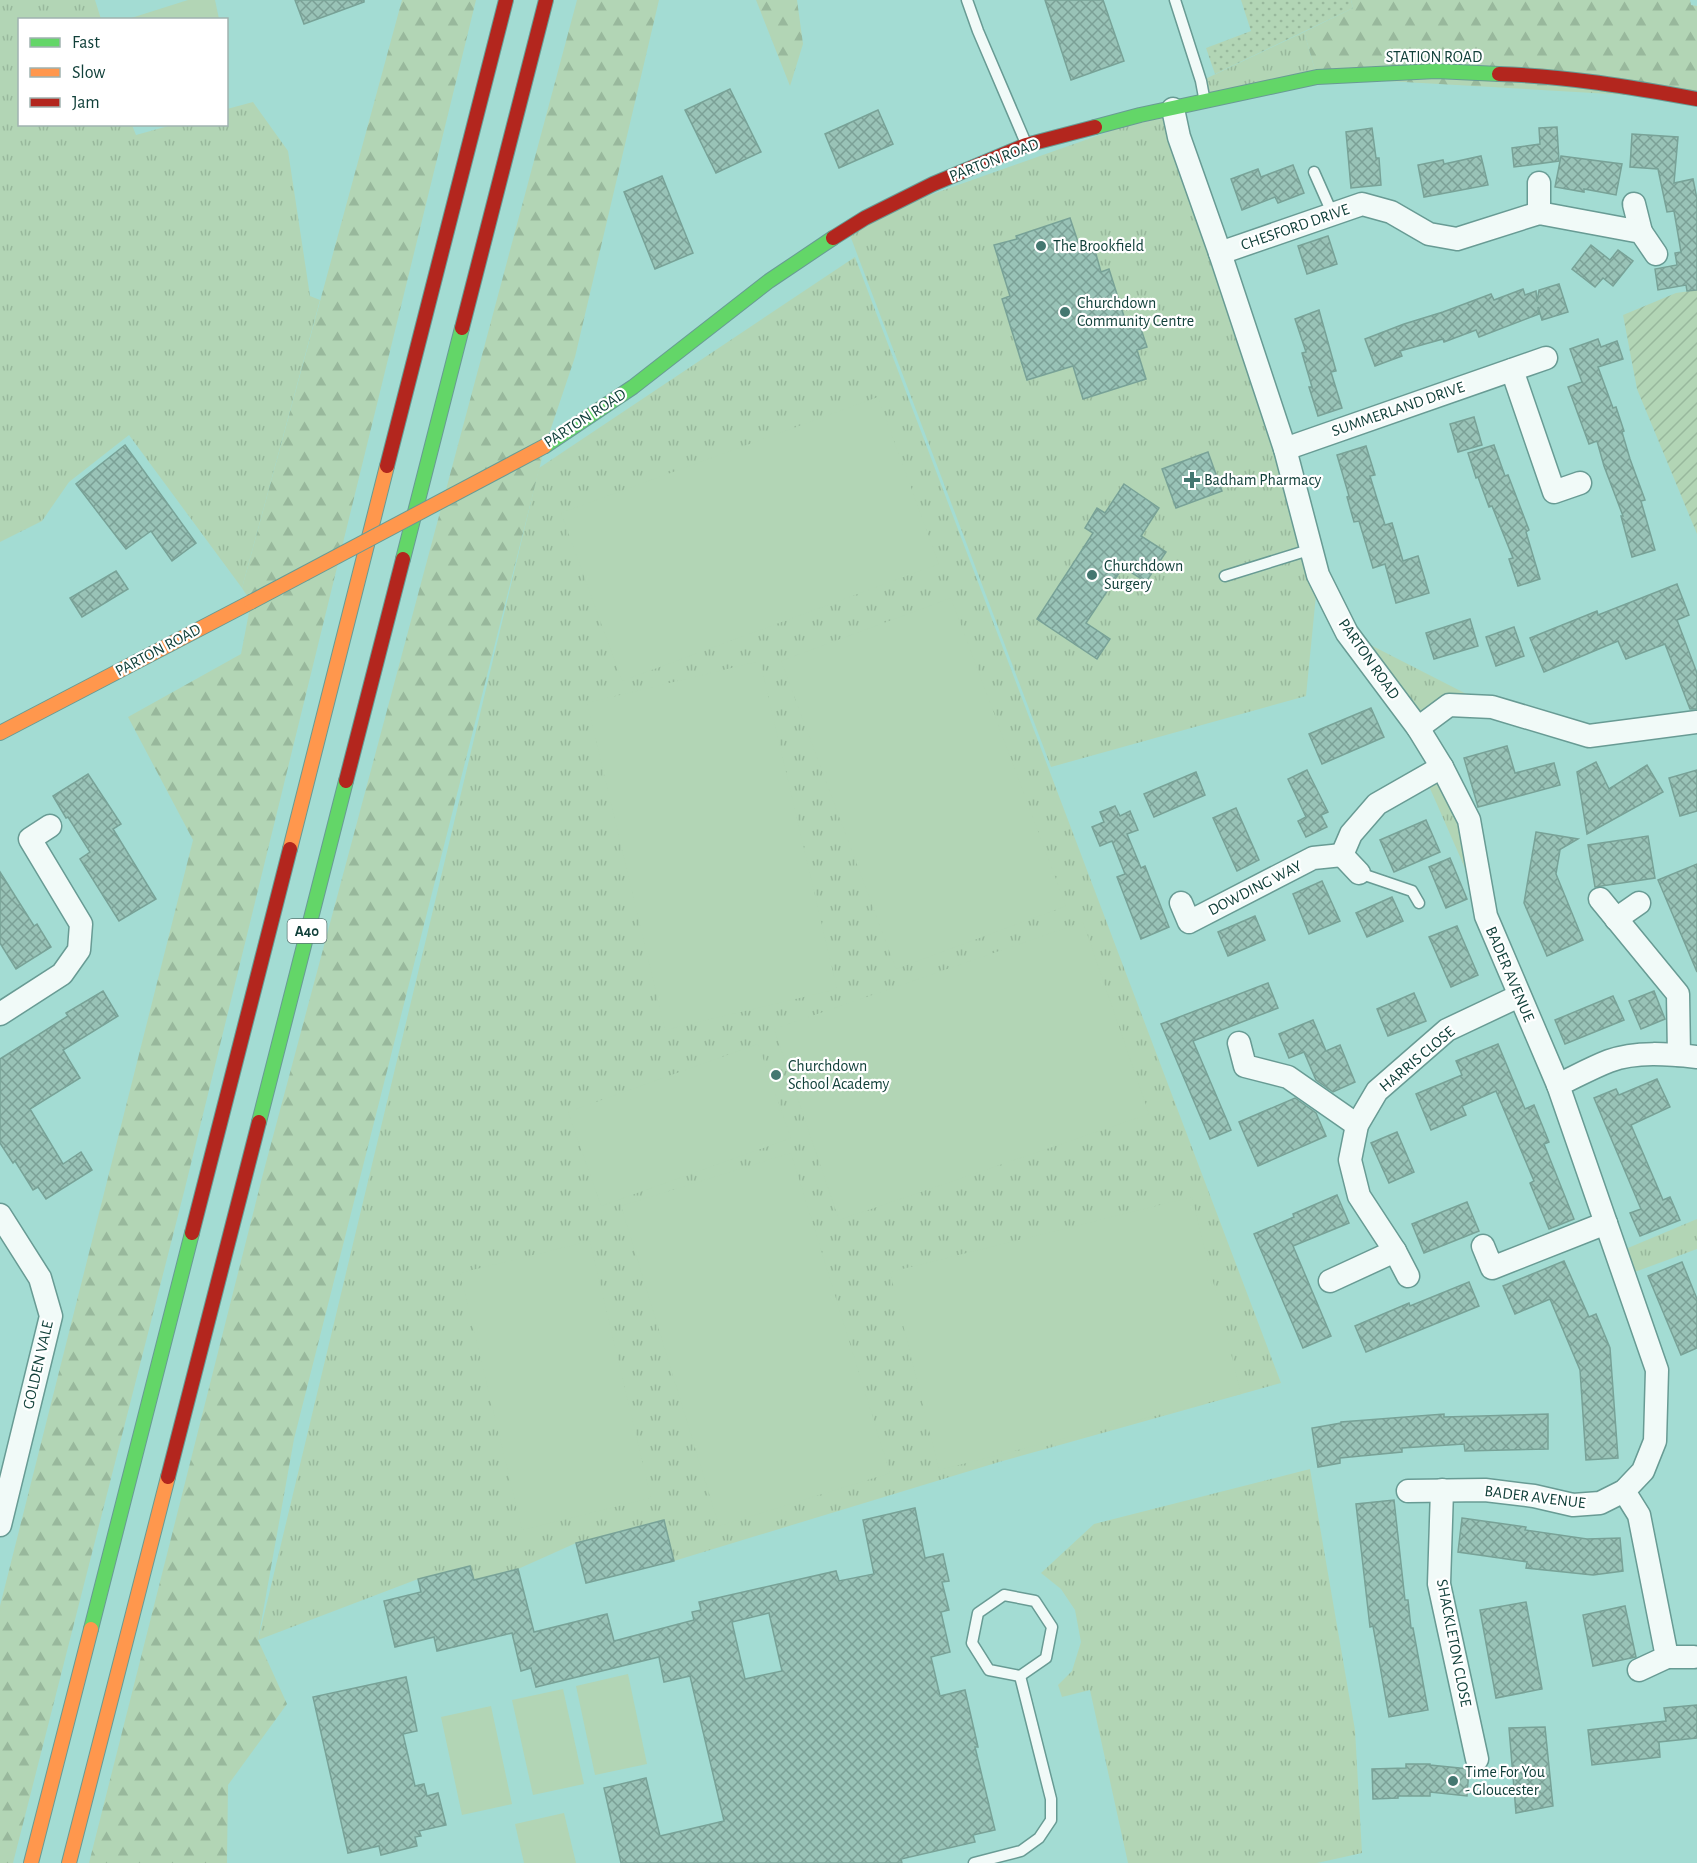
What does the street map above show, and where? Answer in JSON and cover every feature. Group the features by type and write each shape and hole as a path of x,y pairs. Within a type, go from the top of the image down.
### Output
{"main road":[{"name":"A40","path":"31,1863 506,0"},
{"name":"A40","path":"69,1863 546,0"},
{"name":"STATION ROAD","path":"1173,109 1317,77 1436,71 1531,75 1634,87 1697,99"},
{"name":"PARTON ROAD","path":"0,733 545,446 633,387 769,281 865,218 933,184 1026,145 1140,115 1173,109"}],"street":[{"name":"PARTON ROAD","path":"1173,109 1179,137 1285,449 1318,575 1347,633 1418,728"},
{"path":"1539,183 1539,213"},
{"name":"CHESFORD DRIVE","path":"1220,253 1362,204 1391,212 1429,234 1457,238 1539,213 1641,232"},
{"path":"1634,204 1641,232 1656,254"},
{"name":"SUMMERLAND DRIVE","path":"1285,449 1546,358"},
{"path":"1512,370 1554,492 1580,483"},
{"path":"1418,728 1449,705 1492,707 1589,736 1697,722"},
{"name":"BADER AVENUE","path":"1408,1491 1485,1490 1534,1496 1573,1505 1600,1503 1624,1491 1643,1471 1655,1441 1657,1370 1558,1085 1518,996 1486,916 1469,820 1442,767 1418,728"},
{"path":"1359,873 1342,855 1351,834 1377,804 1442,767"},
{"path":"0,1014 62,974 80,950 81,924 30,839 50,826"},
{"name":"DOWDING WAY","path":"1181,903 1189,922 1313,858 1342,855"},
{"path":"1558,1085 1610,1061 1635,1055 1688,1056 1678,994 1600,899"},
{"path":"1616,919 1639,903"},
{"name":"HARRIS CLOSE","path":"1408,1276 1395,1251 1359,1196 1350,1160 1357,1125 1377,1091 1447,1030 1518,996"},
{"path":"1239,1043 1244,1076 1288,1077 1357,1125"},
{"name":"GOLDEN VALE","path":"0,1215 40,1278 51,1316 0,1525"},
{"path":"1483,1246 1492,1268 1606,1223"},
{"path":"1330,1281 1395,1251"},
{"name":"SHACKLETON CLOSE","path":"1442,1491 1439,1584 1478,1759"},
{"path":"1624,1491 1639,1515 1667,1657"},
{"path":"1640,1670 1667,1657 1694,1657"}],"lane":[{"path":"967,0 1026,145"},
{"path":"1175,0 1201,81 1204,101"},
{"path":"1314,172 1333,215"},
{"path":"1225,576 1312,549"},
{"path":"1359,873 1412,891 1419,903"},
{"path":"1004,1595 1035,1601 1052,1627 1046,1658 1020,1676 989,1670 972,1643 978,1613 1004,1595"},
{"path":"974,1863 1021,1851 1039,1838 1051,1820 1051,1799 1020,1676"}],"green space":[{"path":"0,0 95,0 101,18 18,18 18,126 132,126 136,135 168,126 228,126 228,109 253,102 288,151 310,296 320,300 242,588 129,435 69,482 42,521 0,542"},
{"path":"188,0 215,0 219,18 131,18"},
{"path":"402,0 476,0 185,1188 13,1863 0,1863 0,1606 193,840 128,717 241,654 251,602 242,588"},
{"path":"577,0 659,0 575,357 545,446 294,1439 258,1640 287,1704 228,1785 227,1863 89,1863 264,1170"},
{"path":"756,0 797,0 803,44 790,86"},
{"path":"1241,0 1351,0 1353,8 1215,74 1206,48 1251,31"},
{"path":"1351,0 1690,0 1691,5 1697,6 1697,99 1317,77 1304,32 1353,8"},
{"path":"1304,32 1317,77 1204,101 1201,81"},
{"path":"1173,109 1318,575 1306,696 1051,767 848,230 865,218"},
{"name":"Churchdown School Academy","path":"855,257 1281,1383 999,1462 674,1561 663,1520 576,1543 518,1569 474,1580 470,1566 418,1579 258,1640 539,468"},
{"path":"1697,290 1697,534 1637,389 1623,315 1676,293"},
{"path":"878,397 939,564 622,681 561,513"},
{"path":"951,598 1066,906 896,969 781,661"},
{"path":"1347,633 1492,707 1449,705 1418,728"},
{"path":"760,661 837,989 665,1030 587,703"},
{"path":"1442,767 1486,916 1425,777"},
{"path":"1083,922 1149,1114 839,1220 774,1029"},
{"path":"758,1044 791,1138 601,1206 568,1112"},
{"path":"791,1153 890,1473 719,1526 621,1206"},
{"path":"1192,1197 1241,1394 939,1470 890,1272"},
{"path":"1697,1219 1697,1249 1624,1276 1616,1253"},
{"path":"590,1241 651,1498 522,1530 460,1273"},
{"path":"1310,1469 1355,1730 1362,1853 1317,1863 1128,1863 1090,1690 1062,1697 1058,1685 1072,1671 1081,1642 1075,1610 1061,1589 1041,1573 1094,1524"},
{"path":"628,1674 647,1764 595,1775 576,1686"},
{"path":"563,1689 584,1784 533,1795 512,1700"},
{"path":"491,1706 512,1804 462,1815 441,1717"},
{"path":"564,1813 576,1863 524,1863 515,1824"}],"building":[{"path":"295,0 364,0 364,2 304,24"},
{"path":"1045,0 1103,0 1124,61 1071,80"},
{"path":"730,89 761,152 716,173 685,110"},
{"path":"878,110 893,144 839,168 825,134"},
{"path":"1557,127 1559,161 1514,167 1512,148 1540,144 1539,128"},
{"path":"1372,128 1376,158 1379,158 1381,185 1351,188 1346,132"},
{"path":"1632,134 1678,137 1674,183 1693,179 1697,199 1697,290 1687,291 1686,285 1658,290 1655,269 1677,265 1675,253 1681,252 1674,211 1667,212 1658,169 1630,167"},
{"path":"1481,156 1488,185 1424,197 1418,165 1443,160 1444,164"},
{"path":"1561,156 1622,164 1616,195 1555,187"},
{"path":"1293,165 1304,193 1278,203 1275,197 1242,210 1231,179 1258,169 1261,177"},
{"path":"662,176 693,253 655,269 624,192"},
{"name":"Churchdown Community Centre","path":"1070,218 1081,251 1094,247 1101,272 1109,269 1128,329 1140,326 1147,347 1137,350 1146,379 1083,399 1073,366 1027,380 1002,299 1010,296 994,245 1017,239 1016,236"},
{"path":"1328,236 1337,264 1307,274 1298,246"},
{"path":"1591,245 1610,260 1618,250 1633,261 1613,286 1603,278 1595,287 1572,269"},
{"path":"1559,284 1568,312 1542,320 1538,307 1539,314 1479,337 1476,330 1444,342 1443,339 1400,351 1402,356 1375,366 1365,339 1491,294 1494,300 1523,289 1525,295 1536,291 1537,302 1539,290"},
{"path":"1319,310 1336,371 1331,372 1342,408 1318,416 1302,353 1306,352 1295,319"},
{"path":"1598,339 1601,347 1617,341 1623,359 1598,367 1624,431 1622,432 1630,459 1645,500 1641,501 1655,550 1632,557 1621,516 1623,516 1597,441 1589,444 1568,387 1582,382 1570,349"},
{"path":"1474,417 1482,445 1458,452 1450,424"},
{"path":"125,445 196,543 172,561 151,531 126,549 76,484"},
{"path":"1494,445 1529,530 1526,532 1540,579 1518,586 1509,559 1513,558 1492,506 1489,507 1478,477 1476,478 1468,453"},
{"path":"1366,446 1375,475 1370,476 1385,525 1392,523 1403,561 1418,556 1429,593 1396,603 1385,564 1373,568 1359,521 1354,522 1337,455"},
{"name":"Badham Pharmacy","path":"1208,452 1222,491 1176,508 1162,469"},
{"name":"Churchdown Surgery","path":"1124,484 1159,508 1141,536 1166,552 1146,582 1123,567 1086,623 1110,639 1097,659 1037,619 1093,533 1085,528 1097,508 1105,513"},
{"path":"116,571 128,589 82,617 70,598"},
{"path":"1677,584 1689,615 1677,620 1697,673 1697,709 1690,709 1665,644 1626,659 1618,641 1544,672 1530,638 1597,611 1598,615"},
{"path":"1470,619 1478,646 1434,659 1426,633"},
{"path":"1514,627 1524,656 1496,666 1486,637"},
{"path":"1371,708 1384,737 1322,764 1309,734"},
{"path":"1507,746 1515,773 1554,763 1560,785 1478,807 1464,758"},
{"path":"1596,762 1609,789 1647,765 1663,792 1587,834 1577,772"},
{"path":"1307,770 1328,812 1321,815 1327,827 1306,837 1298,821 1306,817 1288,779"},
{"path":"1697,770 1697,811 1680,816 1669,778"},
{"path":"1196,772 1205,795 1154,817 1144,794"},
{"path":"88,774 121,824 113,829 156,899 119,921 80,859 90,852 53,796"},
{"path":"1115,806 1120,816 1130,811 1138,830 1127,834 1141,868 1145,866 1169,927 1141,939 1117,877 1125,874 1112,841 1100,846 1092,827 1104,822 1100,812"},
{"path":"1236,808 1259,860 1237,871 1213,818"},
{"path":"1426,820 1440,852 1394,872 1380,840"},
{"path":"1536,832 1578,839 1559,850 1556,874 1583,940 1547,956 1524,903"},
{"path":"1648,836 1655,878 1595,887 1588,845"},
{"path":"1450,858 1467,899 1446,908 1429,867"},
{"path":"1697,864 1697,972 1658,880"},
{"path":"0,872 34,926 37,924 51,947 16,969 0,943"},
{"path":"1322,881 1340,921 1309,934 1293,894"},
{"path":"1392,897 1403,921 1367,937 1356,913"},
{"path":"1255,916 1265,940 1228,956 1218,932"},
{"path":"1457,926 1478,975 1451,987 1429,937"},
{"path":"1268,983 1278,1008 1193,1041 1231,1130 1210,1139 1161,1024"},
{"path":"103,991 118,1016 63,1050 80,1078 30,1109 63,1164 81,1152 92,1170 46,1199 38,1187 33,1190 15,1161 13,1163 0,1143 0,1059 68,1016 66,1013"},
{"path":"1654,991 1665,1019 1641,1029 1629,1001"},
{"path":"1414,993 1426,1021 1388,1036 1377,1009"},
{"path":"1613,996 1624,1020 1565,1044 1555,1020"},
{"path":"1313,1020 1326,1051 1340,1045 1355,1082 1333,1092 1316,1080 1304,1052 1289,1058 1279,1034"},
{"path":"1498,1044 1525,1109 1534,1105 1549,1142 1544,1144 1574,1219 1549,1229 1530,1183 1534,1181 1496,1091 1462,1106 1466,1115 1431,1130 1416,1094 1462,1075 1456,1061"},
{"path":"1657,1079 1670,1107 1631,1125 1663,1200 1670,1197 1680,1220 1640,1236 1630,1213 1641,1209 1594,1098 1616,1089 1619,1095"},
{"path":"1295,1098 1316,1113 1326,1136 1258,1166 1239,1122"},
{"path":"1397,1132 1414,1172 1389,1183 1371,1143"},
{"path":"1337,1195 1349,1223 1293,1246 1331,1336 1303,1348 1254,1234"},
{"path":"1467,1202 1479,1231 1424,1253 1412,1224"},
{"path":"1564,1261 1589,1317 1596,1314 1610,1348 1618,1458 1586,1460 1580,1370 1550,1299 1515,1314 1503,1286"},
{"path":"1682,1262 1697,1299 1697,1348 1681,1355 1648,1276"},
{"path":"1469,1282 1479,1306 1366,1352 1355,1326 1409,1303 1410,1306"},
{"path":"1444,1414 1444,1417 1548,1414 1548,1449 1465,1451 1464,1444 1402,1448 1402,1452 1340,1458 1340,1463 1318,1467 1312,1428 1341,1422"},
{"path":"1394,1500 1405,1600 1408,1600 1411,1628 1413,1628 1428,1710 1389,1717 1373,1626 1370,1627 1356,1504"},
{"path":"915,1508 925,1558 943,1554 949,1581 942,1582 949,1610 941,1612 950,1652 931,1657 940,1696 965,1690 978,1747 975,1747 995,1830 973,1835 975,1842 901,1859 902,1863 621,1863 604,1788 646,1778 660,1836 724,1821 690,1676 664,1682 659,1657 536,1687 531,1668 521,1671 512,1633 437,1651 434,1637 395,1647 384,1601 421,1592 418,1579 470,1566 474,1580 518,1569 534,1632 607,1614 614,1641 694,1620 692,1612 701,1610 699,1602 836,1571 839,1581 874,1574 863,1520","holes":["769,1613 782,1671 745,1679 732,1622"]},
{"path":"1462,1518 1587,1539 1620,1538 1623,1571 1593,1575 1526,1568 1527,1562 1458,1552"},
{"path":"664,1520 674,1561 586,1583 576,1543"},
{"path":"1526,1602 1542,1689 1496,1698 1480,1610"},
{"path":"1625,1606 1636,1657 1593,1666 1583,1615"},
{"path":"406,1677 417,1731 403,1734 415,1786 424,1784 427,1796 438,1793 446,1825 419,1831 421,1836 415,1837 417,1846 381,1855 379,1846 348,1853 313,1697"},
{"path":"1697,1705 1697,1738 1659,1742 1660,1757 1592,1765 1588,1730 1666,1721 1664,1708"},
{"path":"1545,1727 1553,1806 1516,1813 1509,1728"},
{"path":"1406,1764 1430,1764 1469,1769 1467,1796 1430,1792 1430,1796 1373,1799 1372,1769 1406,1768"}],"traffic: fast":[{"path":"1095,127 1140,115 1317,77 1436,71 1499,74"},
{"path":"545,446 633,387 769,281 833,238"},
{"path":"403,559 462,328"},
{"path":"259,1122 346,781"},
{"path":"91,1629 192,1233"}],"traffic: slow":[{"path":"251,602 545,446"},
{"path":"290,849 387,466"},
{"path":"0,733 251,602"},
{"path":"69,1863 168,1477"},
{"path":"31,1863 91,1629"}],"traffic: jam":[{"path":"387,466 506,0"},
{"path":"462,328 546,0"},
{"path":"1499,74 1623,86 1697,99"},
{"path":"833,238 865,218 933,184 1026,145 1095,127"},
{"path":"346,781 403,559"},
{"path":"192,1233 290,849"},
{"path":"168,1477 259,1122"}],"place":[{"name":"The Brookfield","path":"1041,246"},
{"name":"Churchdown Community Centre","path":"1065,312"},
{"name":"Badham Pharmacy","path":"1192,480"},
{"name":"Churchdown Surgery","path":"1092,575"},
{"name":"Churchdown School Academy","path":"776,1075"},
{"name":"Time For You - Gloucester","path":"1453,1781"}]}
